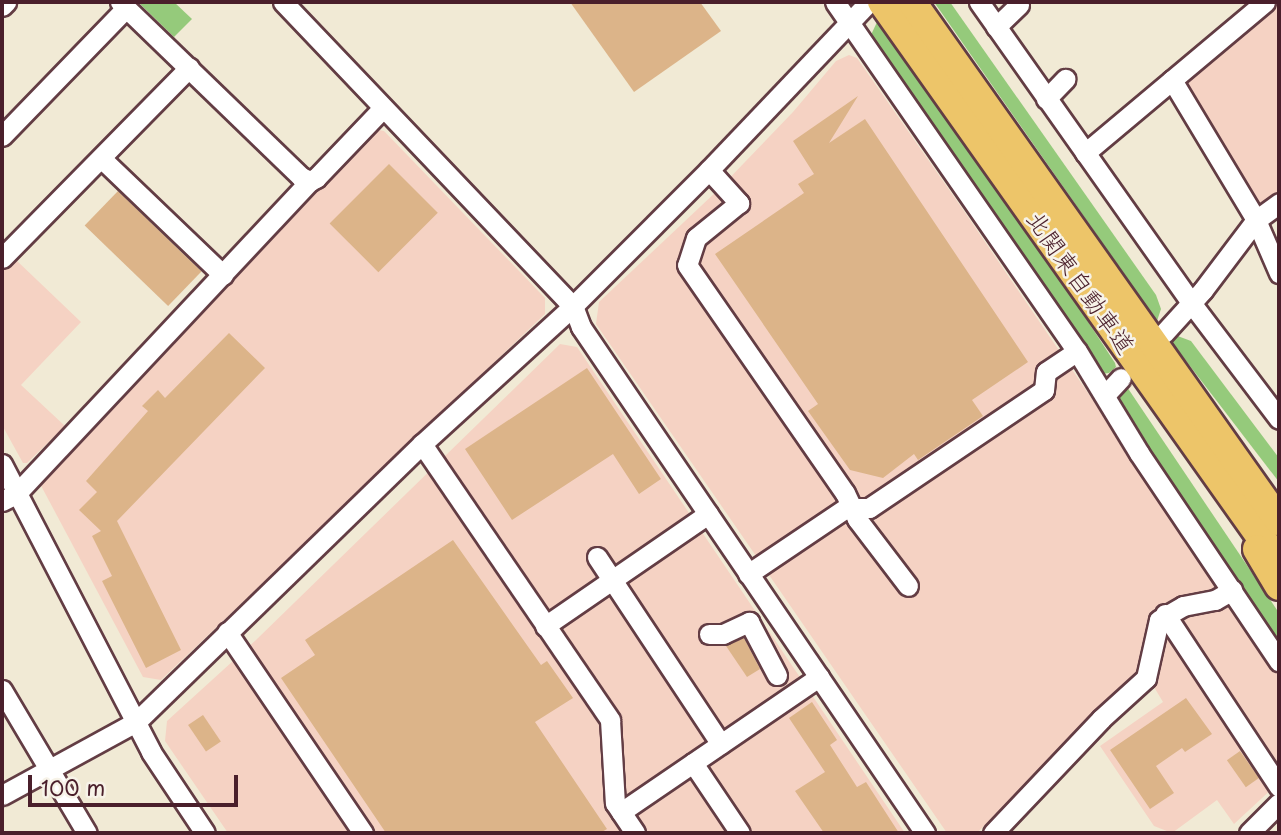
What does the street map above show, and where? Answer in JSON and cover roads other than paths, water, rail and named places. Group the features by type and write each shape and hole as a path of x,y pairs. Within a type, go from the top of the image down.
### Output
{"highway":[{"name":"北関東自動車道","path":"912,2 1279,521"},
{"name":"北関東自動車道","path":"874,4 1279,563"},
{"path":"1187,391 1279,507"},
{"path":"1183,427 1279,586"}],"street":[{"path":"2,6 6,2"},
{"path":"283,2 573,306 581,327 925,833"},
{"path":"835,2 1077,351 1139,453 1279,661"},
{"path":"979,2 1192,304 1279,419"},
{"path":"1086,153 1265,2"},
{"path":"2,795 136,722 422,444 573,306 709,170 797,75 850,23 874,4"},
{"path":"2,136 123,5 301,177 310,181"},
{"path":"996,27 1019,5"},
{"path":"4,250 101,158 189,68"},
{"path":"1046,99 1065,79"},
{"path":"1172,80 1256,220 1279,273"},
{"path":"9,497 383,108"},
{"path":"101,158 223,275"},
{"path":"709,170 738,203 696,238 687,265 858,519 908,586"},
{"path":"1164,333 1192,304 1256,220 1279,203"},
{"path":"748,574 852,507 869,508 1044,390 1046,372 1077,351"},
{"path":"1105,395 1121,378"},
{"path":"422,444 610,720 615,803 635,833"},
{"path":"2,464 9,497 151,752 205,833"},
{"path":"545,626 708,514"},
{"path":"597,557 721,744"},
{"path":"993,833 1101,719 1146,678 1159,620 1182,606 1214,600 1231,590"},
{"path":"1165,614 1279,787"},
{"path":"709,634 723,634 748,622 776,675"},
{"path":"227,632 363,833"},
{"path":"621,812 819,677"},
{"path":"2,692 47,771 87,833"},
{"path":"693,763 740,833"},
{"path":"1249,833 1279,803"}]}
